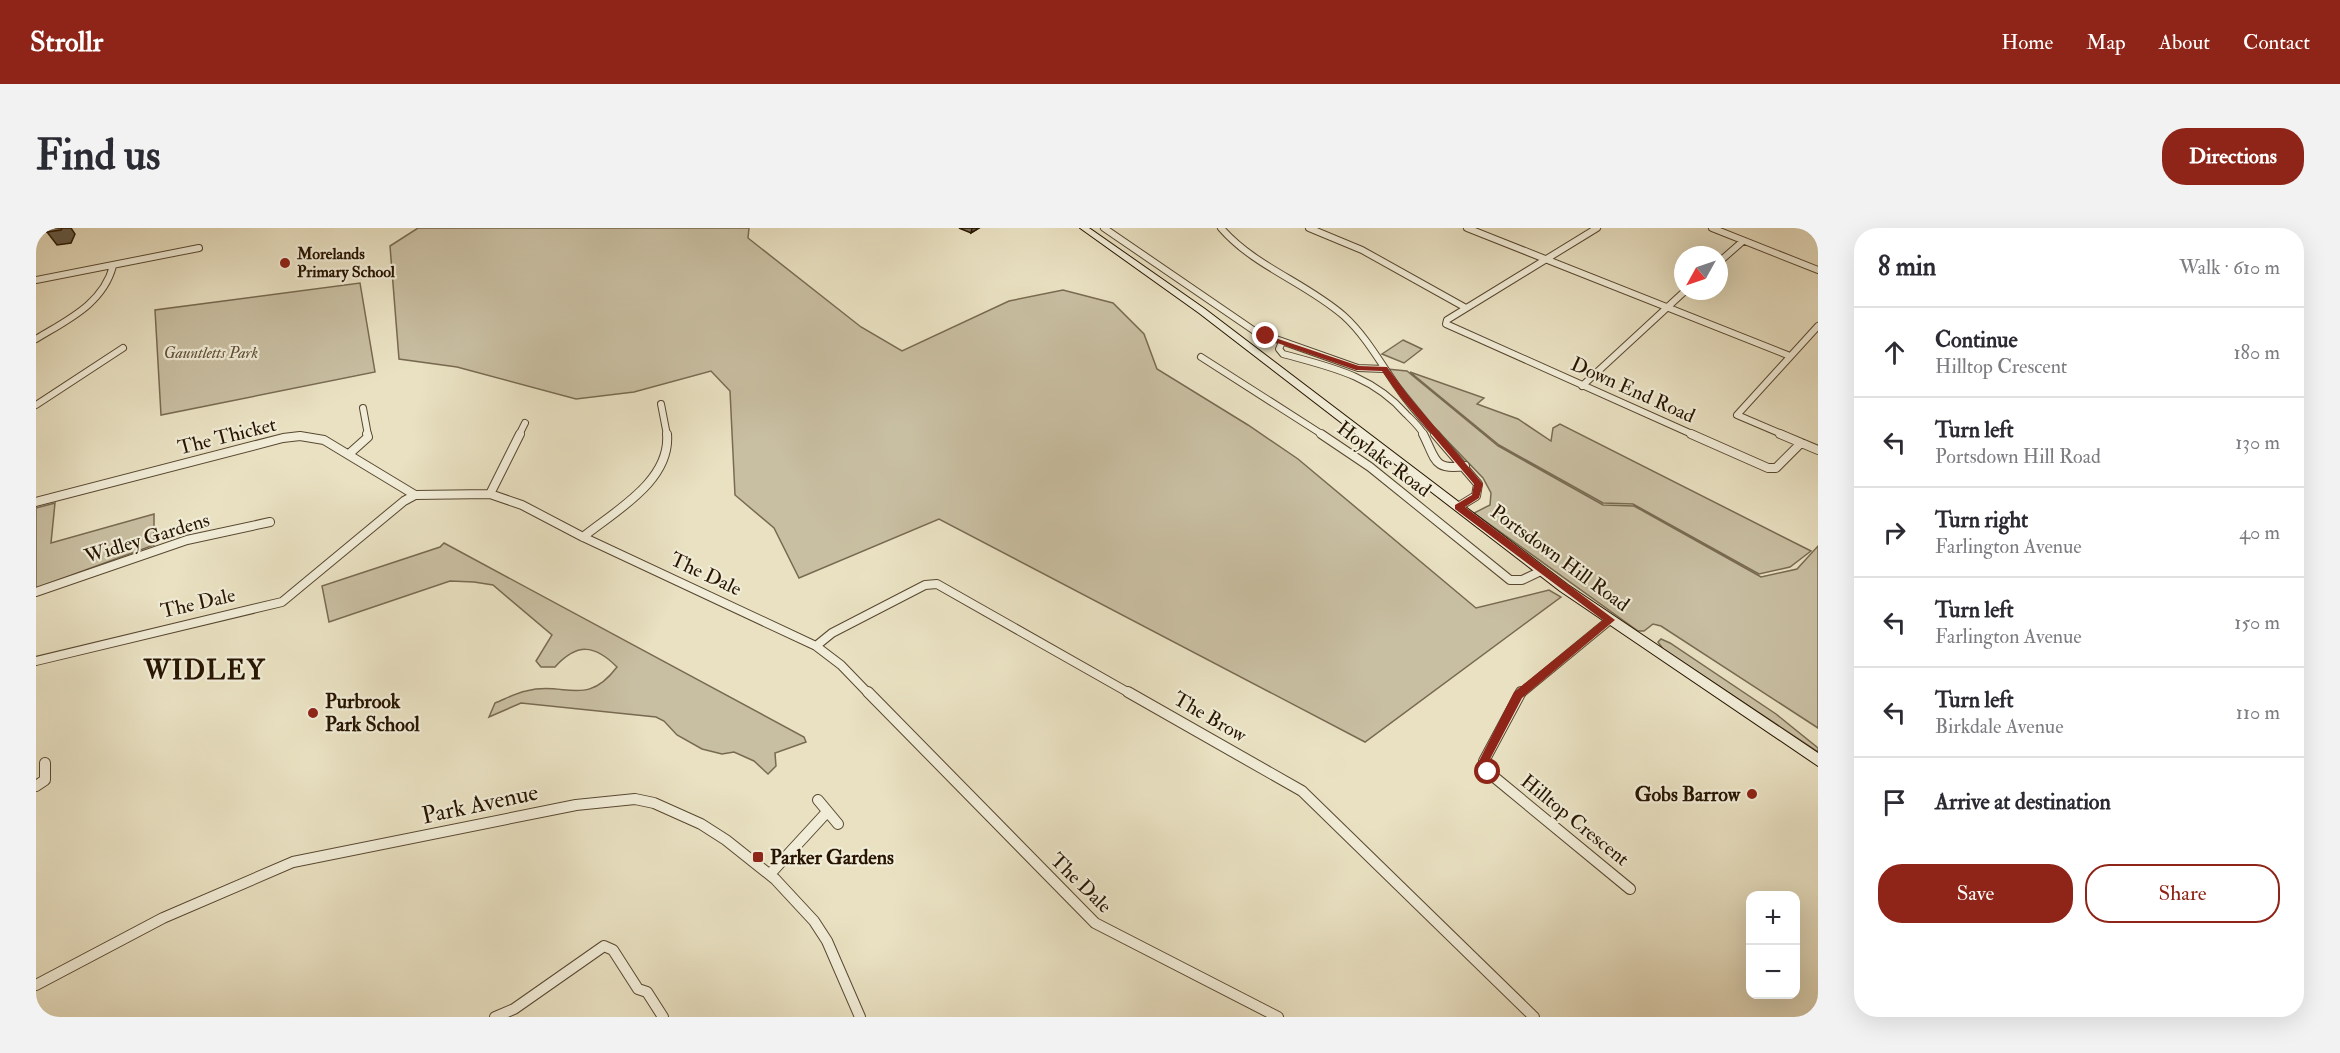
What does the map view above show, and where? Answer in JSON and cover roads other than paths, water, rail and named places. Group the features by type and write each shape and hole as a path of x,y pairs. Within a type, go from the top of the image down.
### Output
{"main road":[{"name":"Portsdown Hill Road","path":"1084,228 1202,311 1541,571 1818,760"}],"street":[{"path":"36,234 40,228"},
{"path":"1104,228 1246,327 1358,368 1384,369"},
{"path":"1221,228 1235,244 1251,256 1344,316 1362,336 1427,425 1465,466 1478,484 1479,491 1471,501 1458,507"},
{"path":"1309,228 1362,250 1466,308 1597,228"},
{"path":"1467,228 1548,258 1790,356"},
{"path":"1712,228 1818,270"},
{"path":"1728,254 1743,240"},
{"path":"36,280 113,266 142,257 199,248"},
{"path":"36,339 79,312 99,295 109,282 113,266"},
{"path":"1582,386 1676,300"},
{"name":"Down End Road","path":"1466,308 1447,320 1446,324 1768,468 1776,468 1801,443"},
{"path":"1818,326 1737,415 1818,450"},
{"path":"36,330 47,332"},
{"path":"1282,342 1279,352 1343,371 1379,388 1396,402 1422,430 1438,464 1447,469 1465,466"},
{"path":"36,405 123,348"},
{"name":"Hoylake Road","path":"1201,357 1279,405 1370,467 1510,580 1522,580 1541,571"},
{"path":"583,537 649,482 661,466 668,447 661,404"},
{"path":"349,454 368,437 363,408"},
{"path":"490,494 525,423"},
{"name":"The Thicket","path":"36,502 283,438 300,436 324,440 415,495"},
{"name":"The Dale","path":"36,661 282,602 388,514 415,495 490,494 522,505 583,537 816,646 841,665 1095,923 1278,1017"},
{"name":"Widley Gardens","path":"36,592 187,540 270,522"},
{"name":"The Brow","path":"816,646 832,633 926,585 937,584 943,587 1302,791 1534,1017"},
{"name":"Hilltop Crescent","path":"1610,620 1518,695 1484,761 1488,772 1630,889"},
{"path":"36,786 45,780 45,763"},
{"name":"Park Avenue","path":"36,985 163,918 292,862 595,802 632,800 652,802 667,807 713,830 770,874 810,916 827,940 860,1017"},
{"path":"818,800 838,824"},
{"path":"770,874 827,812"},
{"path":"495,1017 516,1013 604,946 613,950 638,989 646,992 663,1017"}],"place":[{"name":"Morelands Primary School","path":"285,263"},
{"name":"Purbrook Park School","path":"313,713"},
{"name":"Gobs Barrow","path":"1752,794"},
{"name":"Parker Gardens","path":"758,857"}],"district":[{"name":"WIDLEY","path":"205,671"}],"park label":[{"name":"Gauntletts Park","path":"211,353"}]}
